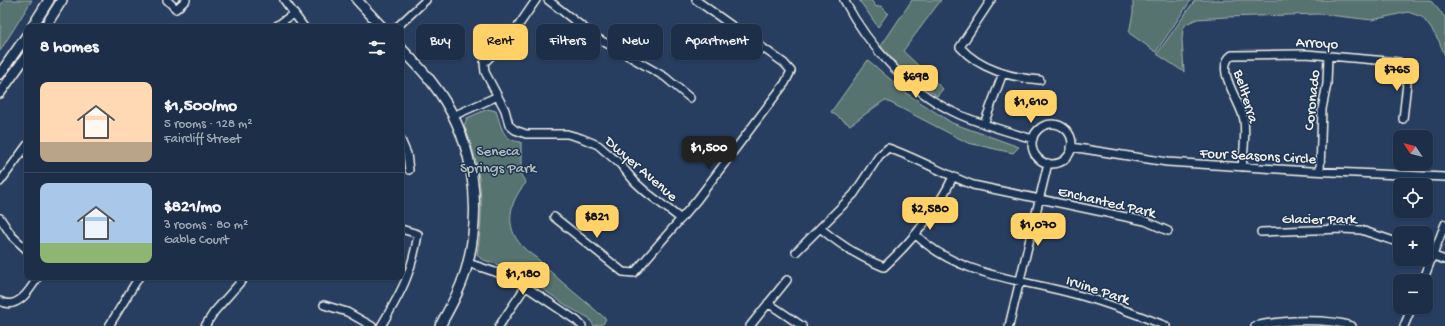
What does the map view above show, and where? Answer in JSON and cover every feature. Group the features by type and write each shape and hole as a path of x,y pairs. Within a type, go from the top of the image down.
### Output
{"street":[{"path":"34,24 49,0"},
{"path":"47,24 62,0"},
{"path":"167,0 176,9 186,0"},
{"path":"284,0 301,24"},
{"path":"357,0 379,24"},
{"path":"400,24 426,0"},
{"path":"453,116 498,96 485,72 484,63 510,38 536,0"},
{"path":"548,0 597,38 665,77 690,98"},
{"path":"554,217 623,272 634,273 681,219 724,166 785,83 791,71 784,63 696,0"},
{"path":"844,0 863,32 903,77 939,103 984,124 1033,139"},
{"path":"991,0 960,47 973,58 1003,73 1020,78 1040,80"},
{"path":"279,24 293,14"},
{"path":"0,74 24,38"},
{"path":"404,51 434,84 453,116 467,150 472,176 474,229 468,263 452,305 440,326"},
{"name":"Arroyo","path":"1228,58 1232,55 1244,54 1306,54 1386,60 1403,65 1407,83 1404,119"},
{"name":"Coronado","path":"1320,171 1322,109 1328,84 1328,56"},
{"name":"Bellterra","path":"1228,58 1225,63 1225,73 1244,118 1244,148 1242,167"},
{"path":"0,93 24,59"},
{"path":"984,124 1003,73"},
{"name":"Dwyer Avenue","path":"498,96 509,125 515,130 526,134 567,134 598,145 610,154 646,192 681,219"},
{"path":"1046,125 1059,126 1069,134 1071,147 1069,153 1060,162 1048,164 1037,157 1034,152 1033,139 1040,128 1046,125"},
{"path":"404,147 407,154 409,170"},
{"name":"Four Seasons Circle","path":"1071,147 1168,162 1320,171 1445,176"},
{"name":"Enchanted Park","path":"820,228 854,194 879,156 888,148 906,154 973,185 1145,221 1168,231"},
{"path":"0,182 24,149"},
{"path":"1010,326 1048,164"},
{"path":"796,252 820,228 838,243 859,257 884,267 916,235 945,194 953,177"},
{"path":"0,218 12,236 24,247"},
{"path":"1433,246 1445,224"},
{"name":"Glacier Park","path":"1261,232 1342,228 1361,230 1393,241"},
{"path":"381,326 406,282 414,258 418,234 404,230"},
{"name":"Irvine Park","path":"916,235 927,246 956,263 1103,302 1166,326"},
{"path":"1433,256 1445,260"},
{"path":"468,263 499,272 513,278 582,326"},
{"path":"0,302 10,304 18,302 36,280"},
{"path":"109,326 137,280"},
{"path":"205,326 214,312 242,280"},
{"path":"750,326 787,280"},
{"path":"499,326 526,286"},
{"path":"768,303 802,326"},
{"path":"324,305 347,312 372,326"},
{"path":"1404,326 1409,314"},
{"path":"1255,326 1267,323 1322,321 1352,326"}],"green space":[{"path":"4,0 32,0 0,51 0,6"},
{"path":"859,0 871,0 876,7 881,6 888,13 878,27"},
{"path":"912,0 941,0 903,51 943,89 937,96 903,71 881,46"},
{"path":"1133,0 1191,0 1156,52 1129,33 1133,13"},
{"path":"1195,0 1430,0 1445,17 1445,56 1439,41 1422,17 1408,12 1372,20 1320,14 1226,17 1197,19 1186,24 1183,29 1182,40 1184,72 1157,54"},
{"path":"868,60 906,93 952,123 1019,147 1013,153 968,143 885,100 850,125 831,112"},
{"name":"Seneca Springs Park","path":"488,109 496,111 503,131 510,139 521,142 521,175 526,183 516,198 511,214 511,222 516,239 527,251 606,319 603,324 594,326 589,318 570,308 517,271 481,259 477,254 481,221 480,189 475,157 464,126 467,118"}]}
